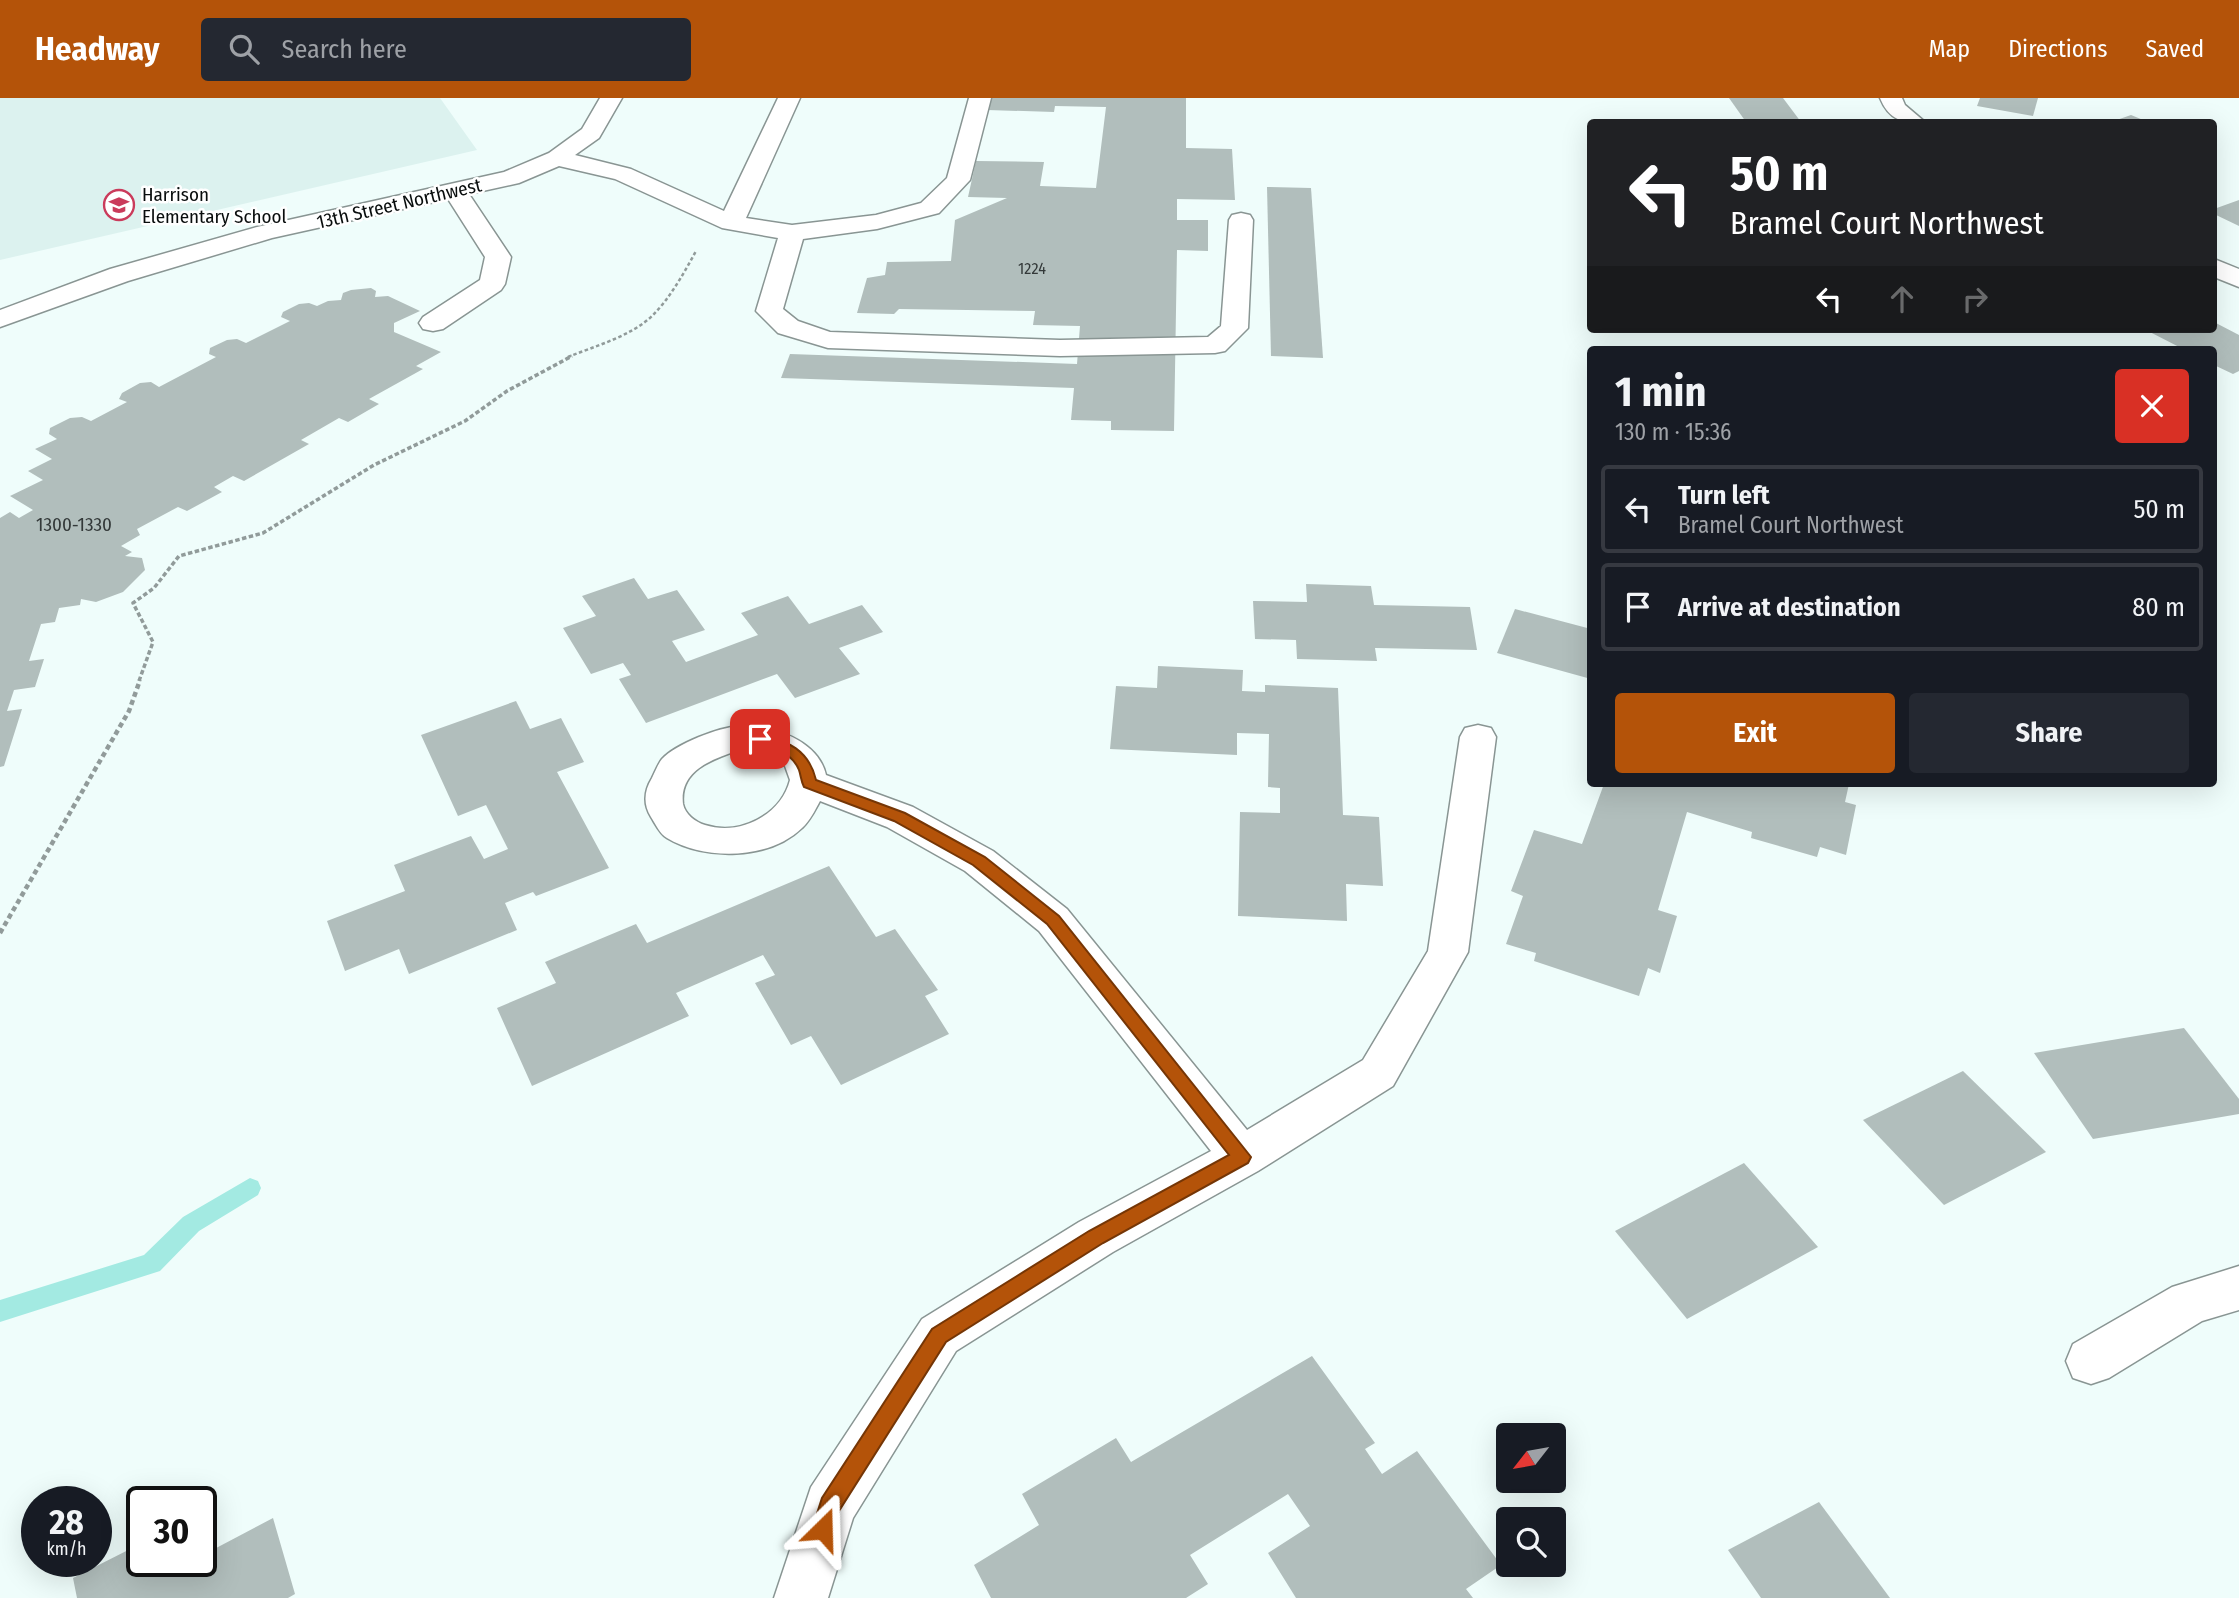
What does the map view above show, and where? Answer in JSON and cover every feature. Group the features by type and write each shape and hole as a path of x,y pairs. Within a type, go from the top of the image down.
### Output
{"street":[{"name":"13th Street Northwest","path":"0,318 119,275 265,232 511,178 557,158 592,133 611,98"},
{"path":"731,222 789,98"},
{"path":"557,158 623,174 731,222 792,233 877,222 930,208 958,180 980,98"},
{"path":"1891,98 1895,108 1910,119"},
{"path":"433,323 492,284 498,257 454,190"},
{"path":"792,233 769,311 788,327 828,340 1060,348 1215,345 1234,328 1241,220"},
{"path":"2217,268 2239,279"},
{"path":"801,1598 830,1506 939,1335 1096,1237 1242,1157 1378,1073 1448,952 1478,737"},
{"path":"810,783 900,817 979,861 1053,920 1242,1157"},
{"path":"2091,1361 2189,1303 2239,1288"}],"path":[{"path":"0,933 129,711 153,642 133,603 154,588 179,556 263,534 374,465 465,421 507,391 551,365 632,329 652,316 684,274 696,250"}],"shaded area":[{"name":"Harrison Elementary School","path":"0,98 440,98 477,150 0,260"}],"building":[{"path":"989,98 1186,98 1186,148 1232,149 1235,200 1177,199 1177,220 1208,220 1208,251 1177,250 1174,431 1111,430 1111,421 1071,420 1074,388 781,378 790,354 1077,364 1080,326 1033,325 1035,311 899,309 894,314 857,313 867,278 885,275 887,262 951,261 955,220 1007,198 968,197 976,161 1044,162 1040,186 1096,188 1106,107 1055,106 1054,112 987,110"},
{"path":"1729,98 1783,98 1799,119 1744,119"},
{"path":"1980,98 2038,98 2033,116 1977,106"},
{"path":"2131,115 2141,119 2120,119"},
{"path":"1267,187 1311,188 1323,358 1271,356"},
{"path":"2239,200 2239,226 2217,215 2217,208"},
{"path":"371,288 376,291 375,297 388,296 420,311 394,323 394,332 441,352 416,366 423,369 369,399 379,404 348,422 339,418 301,440 309,444 244,481 233,476 214,487 222,492 187,511 178,507 137,529 140,535 121,546 132,552 125,556 142,558 145,570 123,592 96,602 81,599 80,605 59,608 55,622 41,624 29,661 44,659 35,687 14,690 7,711 22,709 4,766 0,767 0,518 10,512 19,518 33,510 10,496 43,480 28,471 52,459 35,449 57,439 49,434 50,428 70,418 82,417 91,421 127,402 119,399 122,393 140,383 151,382 159,387 216,357 209,354 210,348 227,340 237,339 246,343 290,321 281,317 283,312 299,304 317,306 328,301 341,300 343,293 351,290"},
{"path":"2217,324 2239,335 2239,371 2233,374 2217,366 2217,346 2177,346 2152,333 2217,333"},
{"path":"634,578 648,599 677,590 705,630 672,641 686,662 758,635 741,613 788,596 809,624 862,605 883,632 839,648 860,674 795,698 777,674 646,723 619,679 631,675 623,663 591,674 563,628 596,616 582,596"},
{"path":"1306,584 1371,586 1374,605 1470,607 1477,650 1375,648 1377,661 1297,659 1296,640 1255,639 1253,601 1307,602"},
{"path":"1515,609 1587,628 1587,678 1497,653"},
{"path":"1158,666 1243,670 1242,691 1265,692 1265,685 1338,688 1343,815 1379,817 1383,886 1346,884 1347,921 1238,916 1240,812 1280,813 1280,788 1268,787 1269,734 1237,733 1237,755 1110,749 1116,686 1157,688"},
{"path":"516,701 530,729 561,718 584,762 557,772 609,868 536,896 533,892 505,903 517,930 409,974 399,949 345,971 327,921 405,891 394,865 471,836 484,859 508,849 486,805 458,816 421,735"},
{"path":"1603,787 1848,787 1845,802 1856,805 1846,855 1820,847 1817,857 1751,838 1752,832 1687,812 1658,910 1677,916 1660,973 1648,968 1639,996 1534,961 1536,953 1506,944 1523,896 1511,891 1534,830 1582,844"},
{"path":"829,866 876,937 895,929 938,990 925,996 949,1034 841,1085 811,1036 791,1045 755,983 775,975 763,955 676,993 689,1016 532,1086 497,1008 556,983 545,962 636,924 647,943"},
{"path":"2184,1028 2239,1099 2239,1114 2093,1139 2034,1053"},
{"path":"1963,1071 2046,1152 1944,1205 1863,1120"},
{"path":"1744,1163 1818,1247 1687,1319 1615,1231"},
{"path":"1312,1356 1375,1443 1365,1449 1382,1474 1417,1451 1496,1558 1496,1568 1466,1589 1473,1598 1296,1598 1268,1553 1310,1526 1288,1494 1190,1555 1208,1584 1186,1598 991,1598 974,1565 1039,1525 1022,1494 1116,1438 1131,1462"},
{"path":"1819,1502 1890,1598 1761,1598 1728,1550"},
{"path":"273,1518 295,1594 288,1598 77,1598 73,1578 112,1577 112,1558 126,1551 126,1577 217,1577 217,1548"}],"waterway":[{"path":"0,1311 152,1263 191,1224 250,1188"}],"place":[{"name":"Harrison Elementary School","path":"119,205"}],"route":[{"path":"760,739 780,744 796,754 806,767 810,783 900,817 979,861 1053,920 1242,1157 1096,1237 939,1335 830,1506 823,1529"}]}
